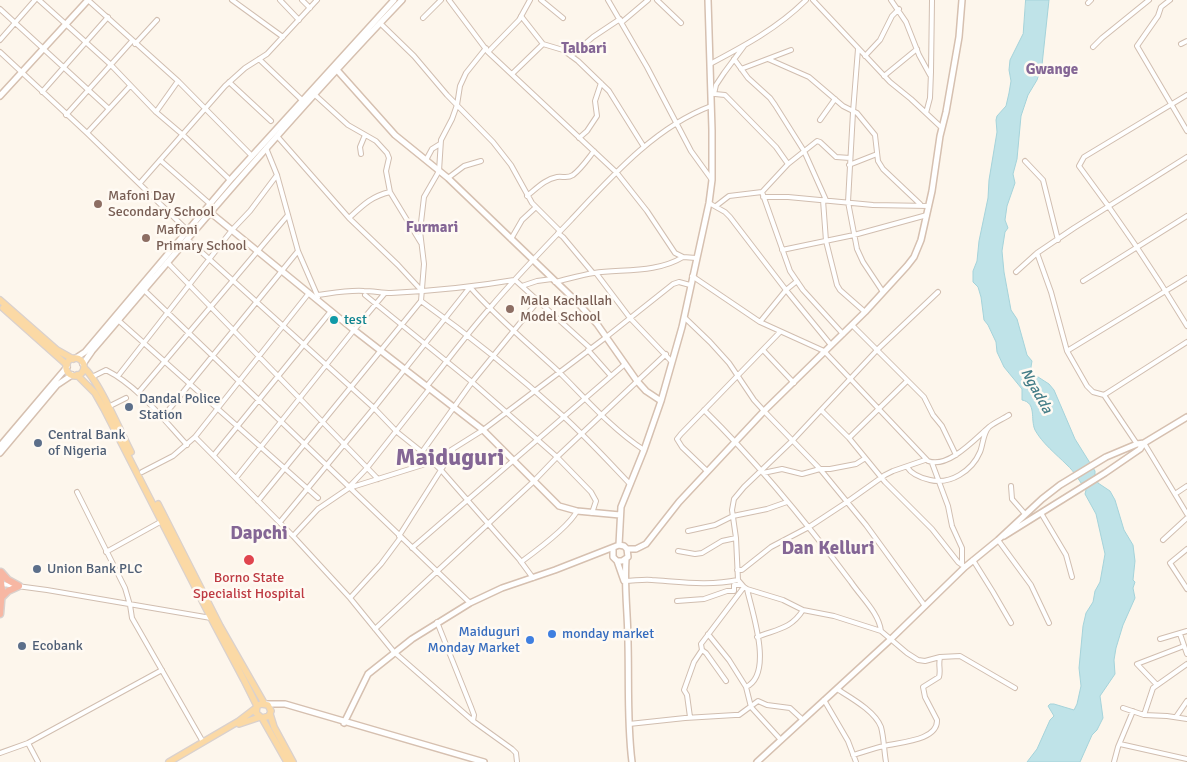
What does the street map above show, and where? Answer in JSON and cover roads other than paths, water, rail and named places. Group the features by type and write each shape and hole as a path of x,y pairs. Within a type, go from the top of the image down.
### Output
{"highway":[{"path":"0,573 2,584 0,614"},
{"path":"0,573 19,586"},
{"path":"2,597 8,591 19,586"}],"main road":[{"path":"0,96 88,0"},
{"path":"0,453 57,385 74,375 82,373 92,351 186,239 230,180 304,102 394,0"},
{"path":"0,446 74,358 88,348 187,230 277,136 304,102 314,94 402,0"},
{"path":"619,545 621,507 661,401 684,317 709,203 712,180 713,94 708,0"},
{"path":"344,723 368,674 394,652 437,622 470,603 502,588 619,545 627,549 636,549 646,544 678,502 707,471 764,411 865,312 907,266 914,257 921,240 929,206 958,45 962,0"},
{"path":"337,70 395,135 448,178 577,302 597,324 605,338 646,391 661,401"},
{"path":"209,208 282,272 309,293 318,297 331,311 354,330 483,430 558,506 577,512 620,515"},
{"path":"0,300 67,366 67,370 95,393 257,707 256,713 261,718 287,762"},
{"path":"0,305 62,353 74,358 84,366 92,378 220,626 265,704 269,706 274,726 293,762"},
{"path":"757,762 891,639 963,566 998,540 1025,514 1060,486 1097,463 1137,444 1144,443 1187,417"},
{"path":"998,540 1104,473 1140,449 1144,443"},
{"path":"613,548 612,557 617,561 625,583"},
{"path":"627,549 625,583 629,724 632,761"},
{"path":"617,561 620,562 626,559"},
{"path":"169,762 239,721 257,707 265,704 285,704 344,723 483,762"},
{"path":"175,762 239,724 266,718 270,712 285,704"}],"street":[{"path":"0,40 37,0 110,64 156,112 230,180"},
{"path":"88,0 178,81 252,156"},
{"path":"232,0 283,37"},
{"path":"280,0 299,20"},
{"path":"302,0 310,8"},
{"path":"140,183 229,82 245,68 267,54 317,0"},
{"path":"423,18 441,0"},
{"path":"448,0 487,50 617,173 647,211 668,244 675,253 683,258"},
{"path":"258,501 421,301 424,264 420,231 424,197 440,171 440,144 457,105 460,86 466,73 487,50 514,26 530,0"},
{"path":"541,0 562,18"},
{"path":"608,0 700,166 712,180"},
{"path":"571,56 593,37 621,21 648,0"},
{"path":"656,0 681,23"},
{"path":"710,64 746,44 786,18 806,0"},
{"path":"813,0 884,76 942,128"},
{"path":"891,0 906,22 931,77"},
{"path":"926,113 930,98 932,0"},
{"path":"1094,47 1102,38 1149,0"},
{"path":"1170,0 1161,7 1158,16 1136,46 1187,132"},
{"path":"0,9 109,109"},
{"path":"865,56 880,40 888,23 898,9"},
{"path":"521,16 544,44 563,50 609,91 644,147"},
{"path":"42,92 108,17"},
{"path":"66,115 110,64 157,20"},
{"path":"380,23 414,56 493,142 511,165 527,196 536,208 563,236 630,318 672,362"},
{"path":"1180,44 1187,41"},
{"path":"512,74 544,44"},
{"path":"746,44 716,85 713,94 725,95 776,147 788,164"},
{"path":"858,49 852,112 848,202 857,249 863,262 883,292"},
{"path":"884,76 917,49"},
{"path":"741,68 791,50"},
{"path":"0,52 21,74 88,133 187,230"},
{"path":"259,59 304,102"},
{"path":"734,59 748,78 770,98 804,151 824,200 826,241 837,285 840,290 865,312"},
{"path":"768,59 809,77 852,112 857,113 875,135 878,161 920,204"},
{"path":"156,112 178,81"},
{"path":"229,82 271,121"},
{"path":"579,138 587,131 597,116 595,101 601,83"},
{"path":"88,133 130,86"},
{"path":"314,94 348,125 376,141 387,153 389,158 386,171 390,192 422,245"},
{"path":"1187,95 1084,157 1080,162 1080,166 1136,246 1187,326"},
{"path":"820,120 835,99"},
{"path":"293,536 318,509 349,488 367,468 397,432 467,335 514,280 559,232 644,147 676,123 691,114 712,106"},
{"path":"361,154 360,147 365,135"},
{"path":"277,136 350,218 398,264 422,291"},
{"path":"716,206 729,196 762,192 788,164 818,141 836,156 850,158"},
{"path":"426,160 432,149 440,144"},
{"path":"266,148 277,175 298,251 318,297 340,292 386,293 470,287 514,280 589,349 611,376"},
{"path":"527,196 545,181 559,176 568,177 573,175 594,151"},
{"path":"849,165 877,154"},
{"path":"1016,272 1038,253 1187,157"},
{"path":"160,160 209,208"},
{"path":"448,178 464,166 481,161"},
{"path":"1025,162 1043,180 1058,240"},
{"path":"118,376 277,175"},
{"path":"350,218 366,202 380,194 390,192"},
{"path":"762,192 790,271 843,334"},
{"path":"763,198 774,196 879,205 920,204 929,206"},
{"path":"709,203 730,216 786,290 831,345"},
{"path":"511,239 522,220 536,208"},
{"path":"138,393 288,215"},
{"path":"782,250 854,235 927,215"},
{"path":"1083,280 1187,216"},
{"path":"186,239 374,408 397,432 442,470 533,578"},
{"path":"162,418 298,251"},
{"path":"1038,253 1067,351 1087,386 1093,392 1104,395 1137,444"},
{"path":"522,286 537,281 594,273 645,269 670,264 683,258 696,258"},
{"path":"167,262 378,479"},
{"path":"692,276 760,322 824,352 925,460 932,463 956,455 989,427 1009,415"},
{"path":"1067,351 1187,278"},
{"path":"760,322 786,290 797,281"},
{"path":"349,488 432,462 455,449 507,413 673,284 679,282 690,285"},
{"path":"470,287 489,309 514,330 601,415 644,450"},
{"path":"280,522 406,369 470,287"},
{"path":"143,290 470,603"},
{"path":"746,687 755,680 761,660 757,636 744,587 738,580 736,538 732,510 734,499 793,440 878,349 938,292"},
{"path":"142,472 173,456 187,445 309,293"},
{"path":"236,478 354,330 386,293"},
{"path":"365,295 472,382 557,457 591,492 596,501 592,513"},
{"path":"421,301 467,335 564,417 630,484"},
{"path":"422,452 472,382 538,301"},
{"path":"214,455 331,311"},
{"path":"684,317 729,363 764,411 820,469 866,525 925,606"},
{"path":"118,320 318,498"},
{"path":"852,324 878,349 907,382 918,390 942,426 956,455"},
{"path":"707,471 682,447 677,439 780,332"},
{"path":"1104,395 1187,342"},
{"path":"763,350 794,383"},
{"path":"375,629 533,482 666,354"},
{"path":"412,548 625,364"},
{"path":"92,378 106,370 118,376 138,393 187,445"},
{"path":"849,438 907,382"},
{"path":"108,407 126,398"},
{"path":"704,410 736,441 809,527 867,603 877,619 881,631"},
{"path":"821,410 849,438 882,478 932,529 963,566"},
{"path":"907,467 916,476 939,482 956,477 972,464 978,455 989,427"},
{"path":"195,436 293,536 350,598 394,652 473,721 512,749 516,753 517,762"},
{"path":"1144,443 1187,514"},
{"path":"350,598 381,564 455,449"},
{"path":"762,472 782,469 802,474 820,469 856,464 864,458"},
{"path":"737,570 742,570 771,547 809,527 893,471 925,460"},
{"path":"932,463 948,506 952,526 962,548 963,566"},
{"path":"1011,486 1012,499 1025,514"},
{"path":"1175,494 1187,486"},
{"path":"77,492 125,588 132,618 203,742"},
{"path":"688,531 715,525 733,516 787,502"},
{"path":"521,562 564,527 577,512"},
{"path":"1041,513 1066,555 1072,577"},
{"path":"1164,540 1187,518"},
{"path":"106,552 162,521"},
{"path":"678,551 695,554 702,553 722,541 736,538"},
{"path":"998,540 1031,585 1049,623"},
{"path":"1187,549 1170,563 1187,589"},
{"path":"973,560 1011,623"},
{"path":"625,583 651,579 720,584 738,580"},
{"path":"2,584 211,618"},
{"path":"677,601 704,599 727,591 734,591 734,585 744,587 783,600 804,610 834,616 881,631 918,660 925,661 940,657 960,656 1015,688"},
{"path":"726,681 702,650 701,644 744,587"},
{"path":"757,636 782,629 795,621 804,610"},
{"path":"437,622 471,707 474,716 473,721"},
{"path":"1160,639 1187,631"},
{"path":"708,634 729,660 746,687 751,707 781,740"},
{"path":"1180,634 1187,654"},
{"path":"1157,685 1138,664 1184,646"},
{"path":"690,717 684,687 694,662 702,650"},
{"path":"853,755 914,740 929,734 935,728 938,723 925,697 923,687 939,676 941,671 940,657"},
{"path":"1144,715 1153,688 1187,664"},
{"path":"0,753 28,743 162,670"},
{"path":"837,689 863,706 879,723 882,729 886,762"},
{"path":"824,700 842,729 856,762"},
{"path":"629,724 690,717 736,716 758,701 767,705 790,708 803,720"},
{"path":"1176,717 1187,701"},
{"path":"1123,708 1144,715 1187,719"},
{"path":"1114,762 1133,711"},
{"path":"28,743 38,762"},
{"path":"1120,744 1187,759"}],"water":[{"name":"Ngadda","path":"1026,0 1049,0 1042,65 1037,80 1028,95 1021,116 1017,159 1013,174 1015,183 1007,206 1005,220 1008,228 1005,232 1002,251 1011,310 1017,319 1035,375 1049,384 1054,390 1075,439 1095,471 1098,483 1110,491 1115,500 1124,530 1133,545 1135,561 1133,580 1135,582 1133,588 1135,598 1123,625 1116,648 1114,660 1115,674 1100,696 1103,718 1092,735 1080,762 1027,762 1037,749 1050,720 1054,716 1048,706 1054,704 1074,710 1077,704 1081,686 1079,668 1083,626 1086,613 1093,602 1095,591 1100,582 1105,554 1096,514 1085,494 1086,490 1072,470 1045,444 1035,430 1030,404 1022,400 1022,389 1004,367 997,352 996,342 984,320 978,287 973,282 973,271 977,261 988,198 997,132 996,120 997,116 1006,106 1011,81 1010,60 1023,34"}],"place":[{"name":"Mafoni Day Secondary School","path":"98,204"},
{"name":"Mafoni Primary School","path":"146,238"},
{"name":"Mala Kachallah Model School","path":"510,309"},
{"name":"test","path":"334,320"},
{"name":"Dandal Police Station","path":"129,407"},
{"name":"Central Bank of Nigeria","path":"38,443"},
{"name":"Borno State Specialist Hospital","path":"249,560"},
{"name":"Union Bank PLC","path":"37,569"},
{"name":"monday market","path":"552,634"},
{"name":"Maiduguri Monday Market","path":"530,640"},
{"name":"Ecobank","path":"22,646"}],"district":[{"name":"Talbari","path":"584,49"},
{"name":"Gwange","path":"1052,70"},
{"name":"Furmari","path":"432,228"},
{"name":"Maiduguri","path":"450,459"},
{"name":"Dapchi","path":"259,534"},
{"name":"Dan Kelluri","path":"828,549"}]}
